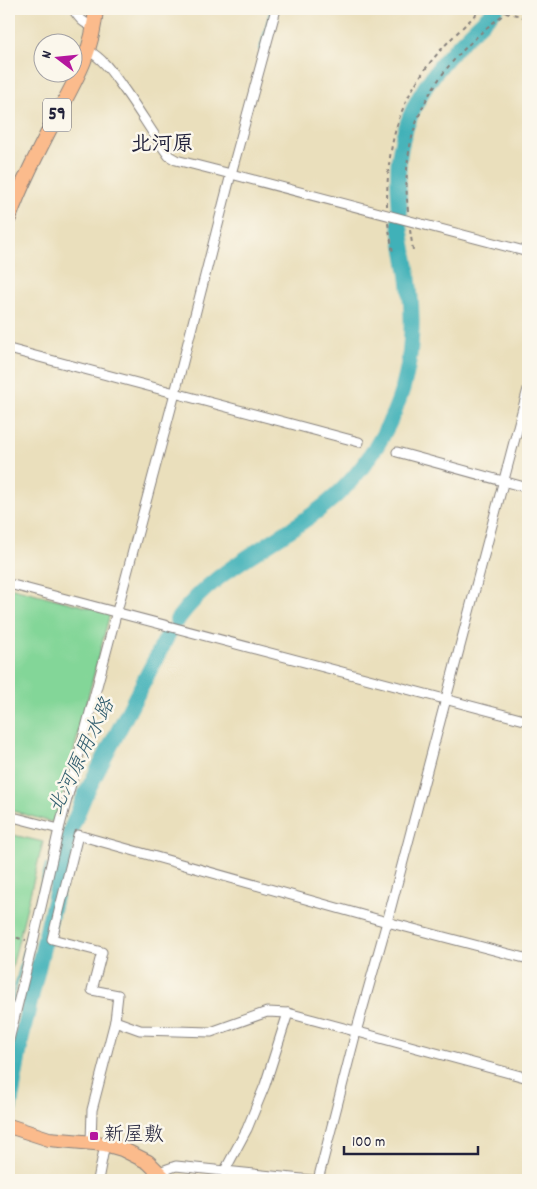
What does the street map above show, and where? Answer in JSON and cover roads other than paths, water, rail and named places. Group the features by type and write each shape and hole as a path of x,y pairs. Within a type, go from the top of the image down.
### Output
{"main road":[{"name":"59","path":"9,218 12,201 89,51 96,9"},
{"path":"11,1127 49,1139 98,1143 136,1155 163,1176"}],"street":[{"path":"73,9 86,25 94,26"},
{"path":"9,1040 59,829 276,9"},
{"path":"89,51 98,56 107,66 140,110 169,156 176,160 528,252"},
{"path":"9,349 359,442"},
{"path":"318,1180 528,389"},
{"path":"397,452 528,488"},
{"path":"9,584 528,721"},
{"path":"9,816 59,829"},
{"path":"98,1180 98,1143 92,1110 115,1022 118,995 92,990 102,952 52,939 78,835 387,922 528,959"},
{"path":"115,1022 140,1030 211,1032 267,1012 288,1013 528,1078"},
{"path":"224,1172 265,1085 288,1013"},
{"path":"163,1176 176,1166 312,1180"}],"waterway":[{"path":"260,50 271,9"},
{"name":"北河原用水路","path":"400,212 399,159 411,114 433,75 463,41 496,9"},
{"name":"北河原用水路","path":"177,620 191,602 224,573 298,525 335,496 353,478 383,436 402,388 408,364 411,339 410,295 399,222"},
{"name":"北河原用水路","path":"9,1112 22,1036 71,829 85,795 169,633"},
{"path":"9,1012 46,865"}],"place":[{"name":"新屋敷","path":"94,1136"}],"district":[{"name":"北河原","path":"162,146"}]}
